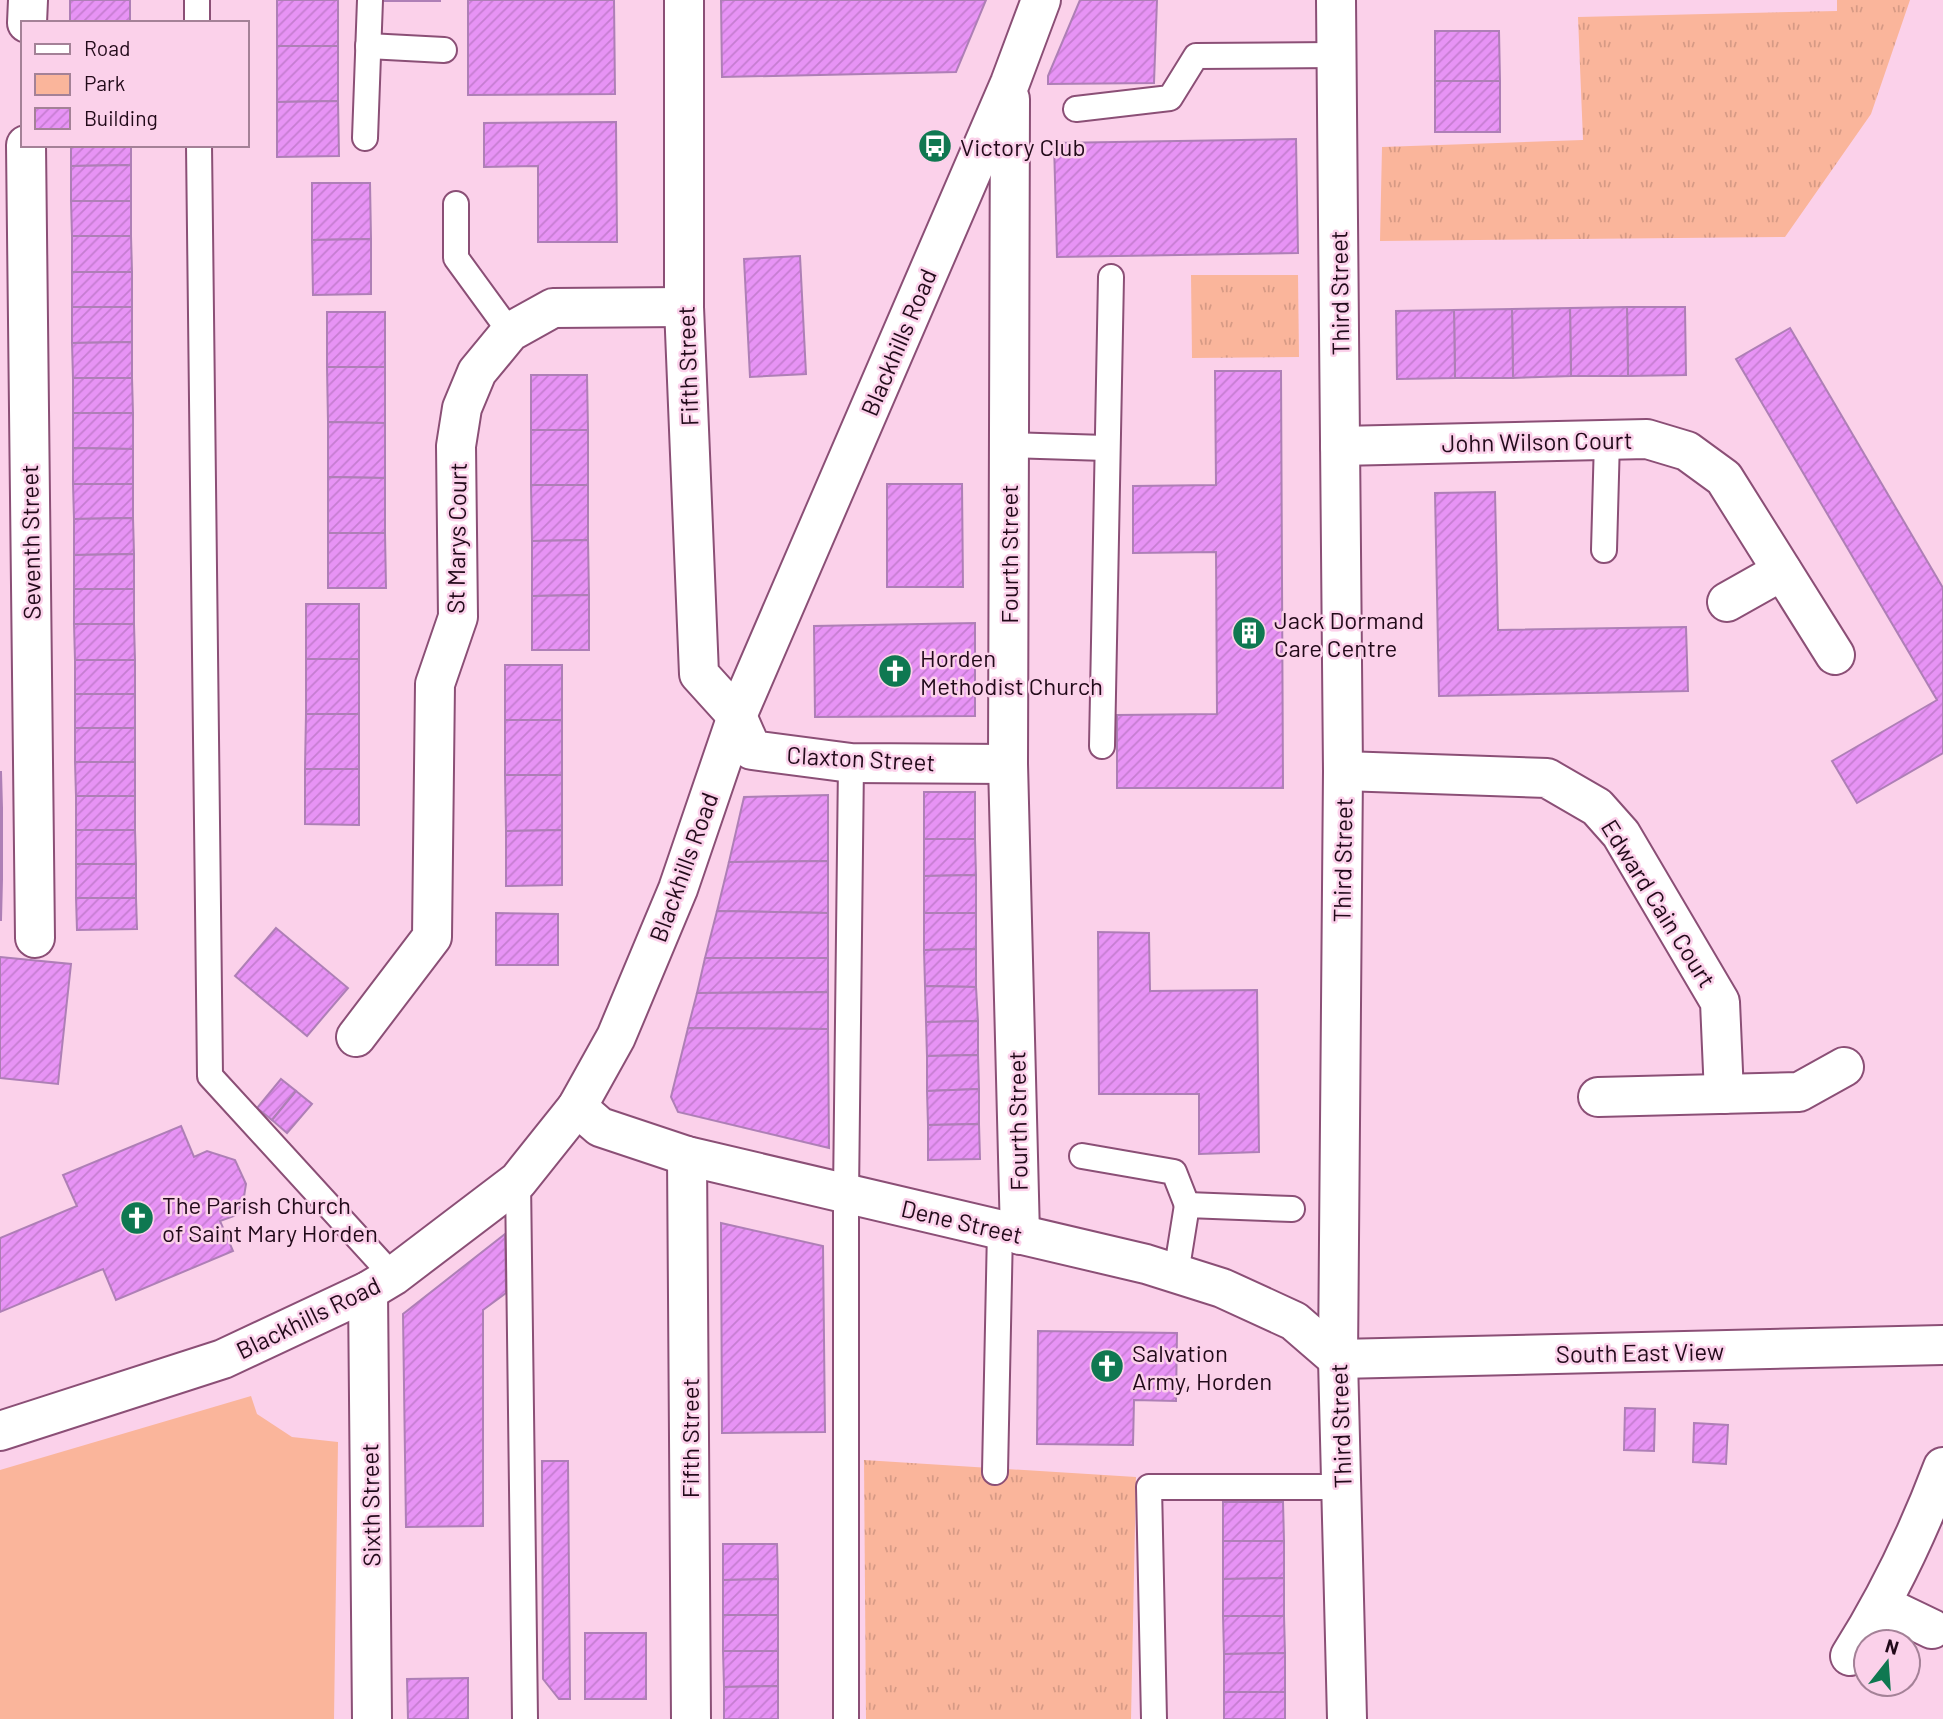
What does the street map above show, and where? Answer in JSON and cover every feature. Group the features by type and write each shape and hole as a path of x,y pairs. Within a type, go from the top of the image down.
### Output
{"street":[{"path":"27,21 28,0"},
{"name":"Fifth Street","path":"684,0 684,307 699,674 737,716"},
{"name":"Blackhills Road","path":"0,1431 223,1359 381,1283 518,1181 577,1107 616,1037 678,889 737,716 1010,83 1041,0"},
{"name":"Third Street","path":"1336,0 1343,771 1338,1359 1347,1719"},
{"name":"Fourth Street","path":"1010,83 1010,1233"},
{"path":"0,137 21,137"},
{"name":"Seventh Street","path":"26,147 35,938"},
{"name":"St Marys Court","path":"356,1037 432,937 435,684 458,617 456,446 462,408 477,372 510,332 552,308 684,307"},
{"name":"John Wilson Court","path":"1340,446 1647,439 1687,451 1724,478 1835,655"},
{"path":"1727,602 1782,571"},
{"name":"Claxton Street","path":"737,716 752,751 851,763 1008,764"},
{"name":"Edward Cain Court","path":"1343,771 1548,778 1597,807 1621,834 1720,1002 1724,1094"},
{"path":"1598,1097 1799,1091 1844,1067"},
{"name":"Dene Street","path":"577,1107 600,1127 687,1156 1146,1264 1222,1289 1294,1321 1338,1359"},
{"name":"Fifth Street","path":"687,1156 691,1719"},
{"name":"Sixth Street","path":"372,1719 381,1283"},
{"name":"South East View","path":"1338,1359 1943,1345"},
{"path":"1850,1656 1882,1605 1926,1513 1943,1467"},
{"path":"1882,1605 1932,1629"}],"lane":[{"path":"197,0 197,21"},
{"path":"365,138 370,0"},
{"path":"368,46 444,50"},
{"path":"1076,108 1170,98 1196,56 1336,55"},
{"path":"198,147 211,1076 381,1283"},
{"path":"456,204 456,258 510,332"},
{"path":"1102,746 1111,277"},
{"path":"1604,550 1607,440"},
{"path":"1008,445 1106,448"},
{"path":"846,1719 846,1194 851,763"},
{"path":"1082,1157 1174,1172 1187,1205 1176,1274"},
{"path":"518,1181 525,1719"},
{"path":"1187,1205 1292,1209"},
{"path":"995,1472 1010,1233"},
{"path":"1154,1719 1149,1487 1342,1487"}],"green space":[{"path":"1837,0 1910,0 1871,114 1785,237 1380,241 1382,147 1583,140 1578,17 1837,11"},
{"path":"1191,275 1298,275 1299,357 1192,358"},
{"path":"251,1396 257,1414 292,1437 338,1442 334,1719 0,1719 0,1470"},
{"path":"864,1460 1136,1477 1131,1719 866,1719"}],"building":[{"path":"70,0 130,0 130,21 70,21"},
{"path":"277,0 338,0 338,46 277,46"},
{"path":"440,0 440,1 385,1"},
{"path":"468,0 614,0 615,94 468,95"},
{"path":"721,0 986,0 956,72 722,77"},
{"path":"1080,0 1157,0 1154,83 1048,84 1048,76"},
{"path":"1435,31 1499,31 1500,81 1435,81"},
{"path":"277,46 338,46 338,101 277,102"},
{"path":"1435,81 1500,81 1500,132 1435,132"},
{"path":"338,101 339,156 277,157 277,102"},
{"path":"616,122 617,242 538,242 538,166 484,167 484,123"},
{"path":"1296,139 1298,253 1057,257 1054,143"},
{"path":"71,147 131,147 131,165 71,166"},
{"path":"131,165 131,201 71,201 71,166"},
{"path":"312,183 370,183 371,239 312,240"},
{"path":"71,201 131,201 131,236 72,236"},
{"path":"72,236 131,236 132,272 72,272"},
{"path":"371,239 371,294 313,295 312,240"},
{"path":"800,256 806,374 750,377 744,259"},
{"path":"72,272 132,272 132,307 72,307"},
{"path":"72,307 132,307 132,342 72,343"},
{"path":"1627,307 1685,307 1686,375 1628,376"},
{"path":"1627,307 1628,376 1571,376 1570,308"},
{"path":"1570,308 1571,376 1513,378 1512,309"},
{"path":"1512,309 1513,378 1455,378 1454,310"},
{"path":"1454,310 1455,378 1397,379 1396,311"},
{"path":"327,312 385,312 385,367 327,367"},
{"path":"1790,328 1943,588 1943,753 1857,803 1832,761 1937,700 1736,359"},
{"path":"132,342 132,378 73,378 72,343"},
{"path":"327,367 385,367 385,423 328,422"},
{"name":"Jack Dormand Care Centre","path":"1215,371 1281,371 1283,788 1117,788 1117,715 1217,714 1216,552 1133,553 1133,486 1216,485"},
{"path":"531,375 587,375 588,430 531,430"},
{"path":"73,378 132,378 133,413 73,413"},
{"path":"73,413 133,413 133,449 73,448"},
{"path":"328,422 385,423 385,478 328,477"},
{"path":"531,430 588,430 588,485 531,485"},
{"path":"73,448 133,449 133,484 73,484"},
{"path":"328,477 385,478 385,533 328,533"},
{"path":"73,484 133,484 133,518 74,519"},
{"path":"887,484 962,484 963,587 887,587"},
{"path":"531,485 588,485 588,540 532,541"},
{"path":"1495,492 1498,630 1686,627 1688,691 1439,696 1435,493"},
{"path":"133,518 134,554 74,555 74,519"},
{"path":"328,533 385,533 386,588 328,588"},
{"path":"588,540 589,595 532,596 532,541"},
{"path":"134,554 134,589 74,589 74,555"},
{"path":"74,589 134,589 134,624 74,624"},
{"path":"589,595 589,650 532,650 532,596"},
{"path":"306,604 359,604 359,659 306,659"},
{"name":"Horden Methodist Church","path":"975,623 975,716 815,717 814,626"},
{"path":"74,624 134,624 135,660 75,660"},
{"path":"306,659 359,659 359,714 306,714"},
{"path":"75,660 135,660 135,694 75,694"},
{"path":"505,665 562,665 562,720 505,720"},
{"path":"75,694 135,694 135,728 75,728"},
{"path":"306,714 359,714 359,769 305,769"},
{"path":"505,720 562,720 562,775 505,775"},
{"path":"75,728 135,728 135,762 75,762"},
{"path":"75,762 135,762 135,796 76,796"},
{"path":"305,769 359,769 359,825 305,824"},
{"path":"1,772 2,808 0,808"},
{"path":"505,775 562,775 562,830 506,831"},
{"path":"924,792 975,792 975,839 924,839"},
{"path":"828,795 828,861 729,862 744,797"},
{"path":"76,796 135,796 135,830 76,830"},
{"path":"0,808 2,843 0,844"},
{"path":"76,830 135,830 136,864 76,864"},
{"path":"562,830 562,885 506,886 506,831"},
{"path":"924,839 975,839 976,875 924,876"},
{"path":"2,843 2,879 0,879 0,844"},
{"path":"828,861 828,913 717,911 729,862"},
{"path":"76,864 136,864 136,898 76,898"},
{"path":"976,875 976,913 924,913 924,876"},
{"path":"2,879 1,920 0,920"},
{"path":"76,898 136,898 137,929 77,930"},
{"path":"717,911 828,913 828,958 705,958"},
{"path":"496,913 558,914 558,965 496,965"},
{"path":"924,913 976,913 976,949 924,950"},
{"path":"276,928 348,988 307,1036 235,976"},
{"path":"1098,932 1149,933 1150,991 1257,990 1259,1152 1199,1154 1199,1094 1099,1094"},
{"path":"976,949 976,987 925,986 924,950"},
{"path":"0,957 71,964 58,1084 0,1078"},
{"path":"705,958 828,958 828,992 697,993"},
{"path":"925,986 976,987 978,1021 926,1022"},
{"path":"828,992 828,1029 688,1028 697,993"},
{"path":"978,1021 978,1055 927,1056 926,1022"},
{"path":"688,1028 828,1029 829,1148 678,1112 671,1097"},
{"path":"978,1055 979,1089 927,1091 927,1056"},
{"path":"281,1079 296,1091 272,1120 257,1108"},
{"path":"979,1089 979,1124 928,1125 927,1091"},
{"path":"296,1091 312,1104 287,1133 272,1120"},
{"path":"979,1124 980,1159 928,1160 928,1125"},
{"name":"The Parish Church of Saint Mary Horden","path":"181,1126 194,1157 207,1151 235,1160 246,1184 243,1203 234,1216 220,1221 233,1251 116,1300 103,1269 0,1312 0,1238 77,1206 63,1175"},
{"path":"721,1223 823,1246 825,1432 722,1433"},
{"path":"505,1234 506,1293 483,1310 483,1526 406,1527 403,1314"},
{"name":"Salvation Army, Horden","path":"1038,1331 1177,1333 1176,1401 1134,1400 1133,1445 1037,1444"},
{"path":"1625,1408 1655,1409 1654,1451 1624,1450"},
{"path":"1694,1423 1728,1425 1726,1464 1693,1462"},
{"path":"542,1461 568,1461 570,1699 559,1699 543,1679"},
{"path":"1223,1502 1283,1502 1284,1541 1223,1541"},
{"path":"1223,1541 1284,1541 1284,1578 1223,1579"},
{"path":"723,1544 777,1544 778,1579 723,1580"},
{"path":"1284,1578 1284,1616 1223,1616 1223,1579"},
{"path":"778,1579 778,1615 723,1615 723,1580"},
{"path":"723,1615 778,1615 778,1651 723,1651"},
{"path":"1223,1616 1284,1616 1285,1653 1224,1654"},
{"path":"585,1633 646,1633 646,1699 585,1699"},
{"path":"723,1651 778,1651 778,1686 724,1687"},
{"path":"1285,1653 1285,1692 1224,1692 1224,1654"},
{"path":"468,1678 468,1719 408,1719 407,1679"},
{"path":"778,1686 778,1719 724,1719 724,1687"},
{"path":"1224,1692 1285,1692 1285,1719 1224,1719"}],"place":[{"name":"Victory Club","path":"935,146"},
{"name":"Jack Dormand Care Centre","path":"1249,633"},
{"name":"Horden Methodist Church","path":"895,671"},
{"name":"The Parish Church of Saint Mary Horden","path":"137,1218"},
{"name":"Salvation Army, Horden","path":"1107,1366"}]}
